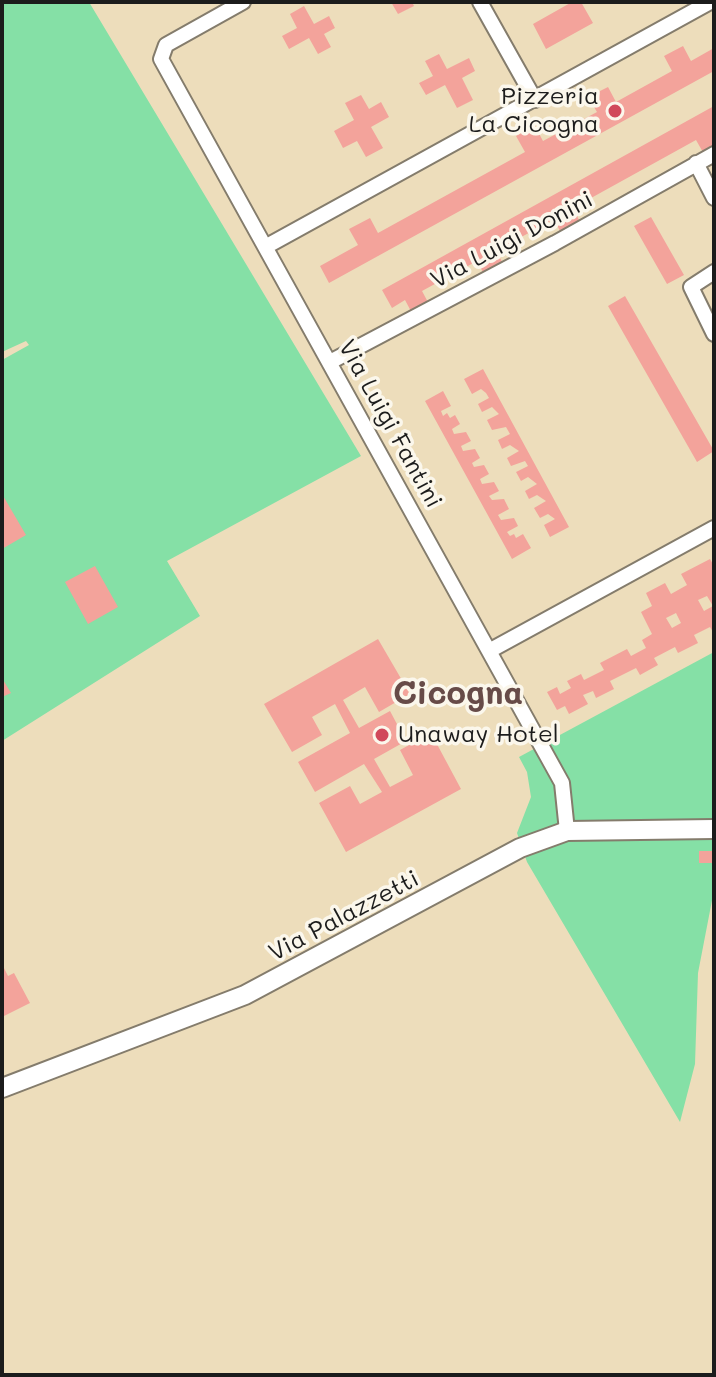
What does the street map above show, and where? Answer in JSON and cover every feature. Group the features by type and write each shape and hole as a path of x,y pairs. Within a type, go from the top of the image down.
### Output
{"main road":[{"name":"Via Palazzetti","path":"2,1088 245,995 520,848 567,831 714,829"}],"street":[{"name":"Via Luigi Fantini","path":"243,2 166,45 161,59 562,783 567,831"},
{"path":"480,2 535,100"},
{"path":"267,246 710,2"},
{"name":"Via Luigi Donini","path":"330,362 555,243 714,154"},
{"path":"696,163 714,198"},
{"path":"714,272 691,287 714,334"},
{"path":"489,651 714,528"}],"green space":[{"path":"2,2 89,2 361,456 167,561 200,616 2,741 2,360 29,345 26,341 2,352"},
{"path":"714,652 714,890 698,973 695,1064 680,1122 527,862 517,833 531,797 527,772 519,757"}],"building":[{"path":"391,2 412,2 414,6 398,14"},
{"path":"572,2 581,2 593,23 546,49 533,24"},
{"path":"304,6 314,24 329,16 335,28 324,34 331,47 318,54 309,38 289,49 282,36 297,28 290,14"},
{"path":"683,46 691,61 714,48 714,71 329,283 320,266 358,245 349,229 370,218 378,233 525,152 516,136 535,126 543,141 597,112 588,97 608,87 616,102 672,71 664,56"},
{"path":"439,54 447,69 469,58 475,71 462,78 473,100 457,108 445,85 426,95 419,83 433,76 425,61"},
{"path":"361,95 369,109 381,102 389,117 371,127 383,148 366,157 357,141 343,148 334,131 354,120 345,103"},
{"path":"714,106 714,148 704,154 696,140 573,208 580,222 561,233 554,219 496,251 504,265 485,276 477,261 422,291 430,306 413,315 405,300 392,308 382,290"},
{"path":"651,217 684,275 667,284 634,226"},
{"path":"625,296 714,451 697,462 608,306"},
{"path":"483,369 569,527 550,537 544,525 555,519 548,514 540,518 534,508 546,501 537,495 529,499 525,491 537,484 528,477 521,481 516,472 528,466 525,461 511,466 507,458 519,451 510,445 502,449 498,440 510,434 506,427 492,430 487,420 499,414 492,407 482,412 478,404 489,398 481,389 472,394 464,379"},
{"path":"443,391 451,406 441,411 443,416 447,413 450,418 455,415 460,424 452,429 454,434 466,432 471,441 461,446 463,451 475,449 480,458 472,463 474,467 484,465 489,474 480,479 482,484 494,482 499,491 489,496 492,500 504,499 509,509 498,515 501,520 514,518 518,526 507,532 516,538 523,534 531,548 512,559 425,401"},
{"path":"2,494 26,535 2,549"},
{"path":"710,559 714,566 714,634 710,627 694,635 698,643 678,653 675,647 654,658 658,665 640,675 636,668 610,681 614,689 596,698 593,691 583,695 588,704 569,714 565,706 557,710 547,692 557,687 560,694 571,688 567,681 581,674 584,680 604,670 600,663 627,649 631,656 646,648 642,640 652,634 641,612 652,606 646,593 665,583 671,594 687,585 681,574","holes":["707,596 713,606 704,611 698,600","676,613 681,623 672,628 666,618"]},
{"path":"95,566 118,607 88,624 65,582"},
{"path":"378,639 410,694 379,712 365,687 343,700 359,728 390,711 406,741 374,759 390,787 413,775 400,750 431,733 461,789 346,852 319,803 350,786 360,804 382,792 364,764 315,792 298,762 350,733 335,704 312,717 322,735 292,752 264,704"},
{"path":"2,678 11,693 2,697"},
{"path":"699,851 714,851 713,863 699,863"},
{"path":"2,964 8,976 14,973 30,1003 2,1017"}],"place":[{"name":"Pizzeria La Cicogna","path":"615,111"},
{"name":"Unaway Hotel","path":"382,735"}],"district":[{"name":"Cicogna","path":"458,694"}]}
